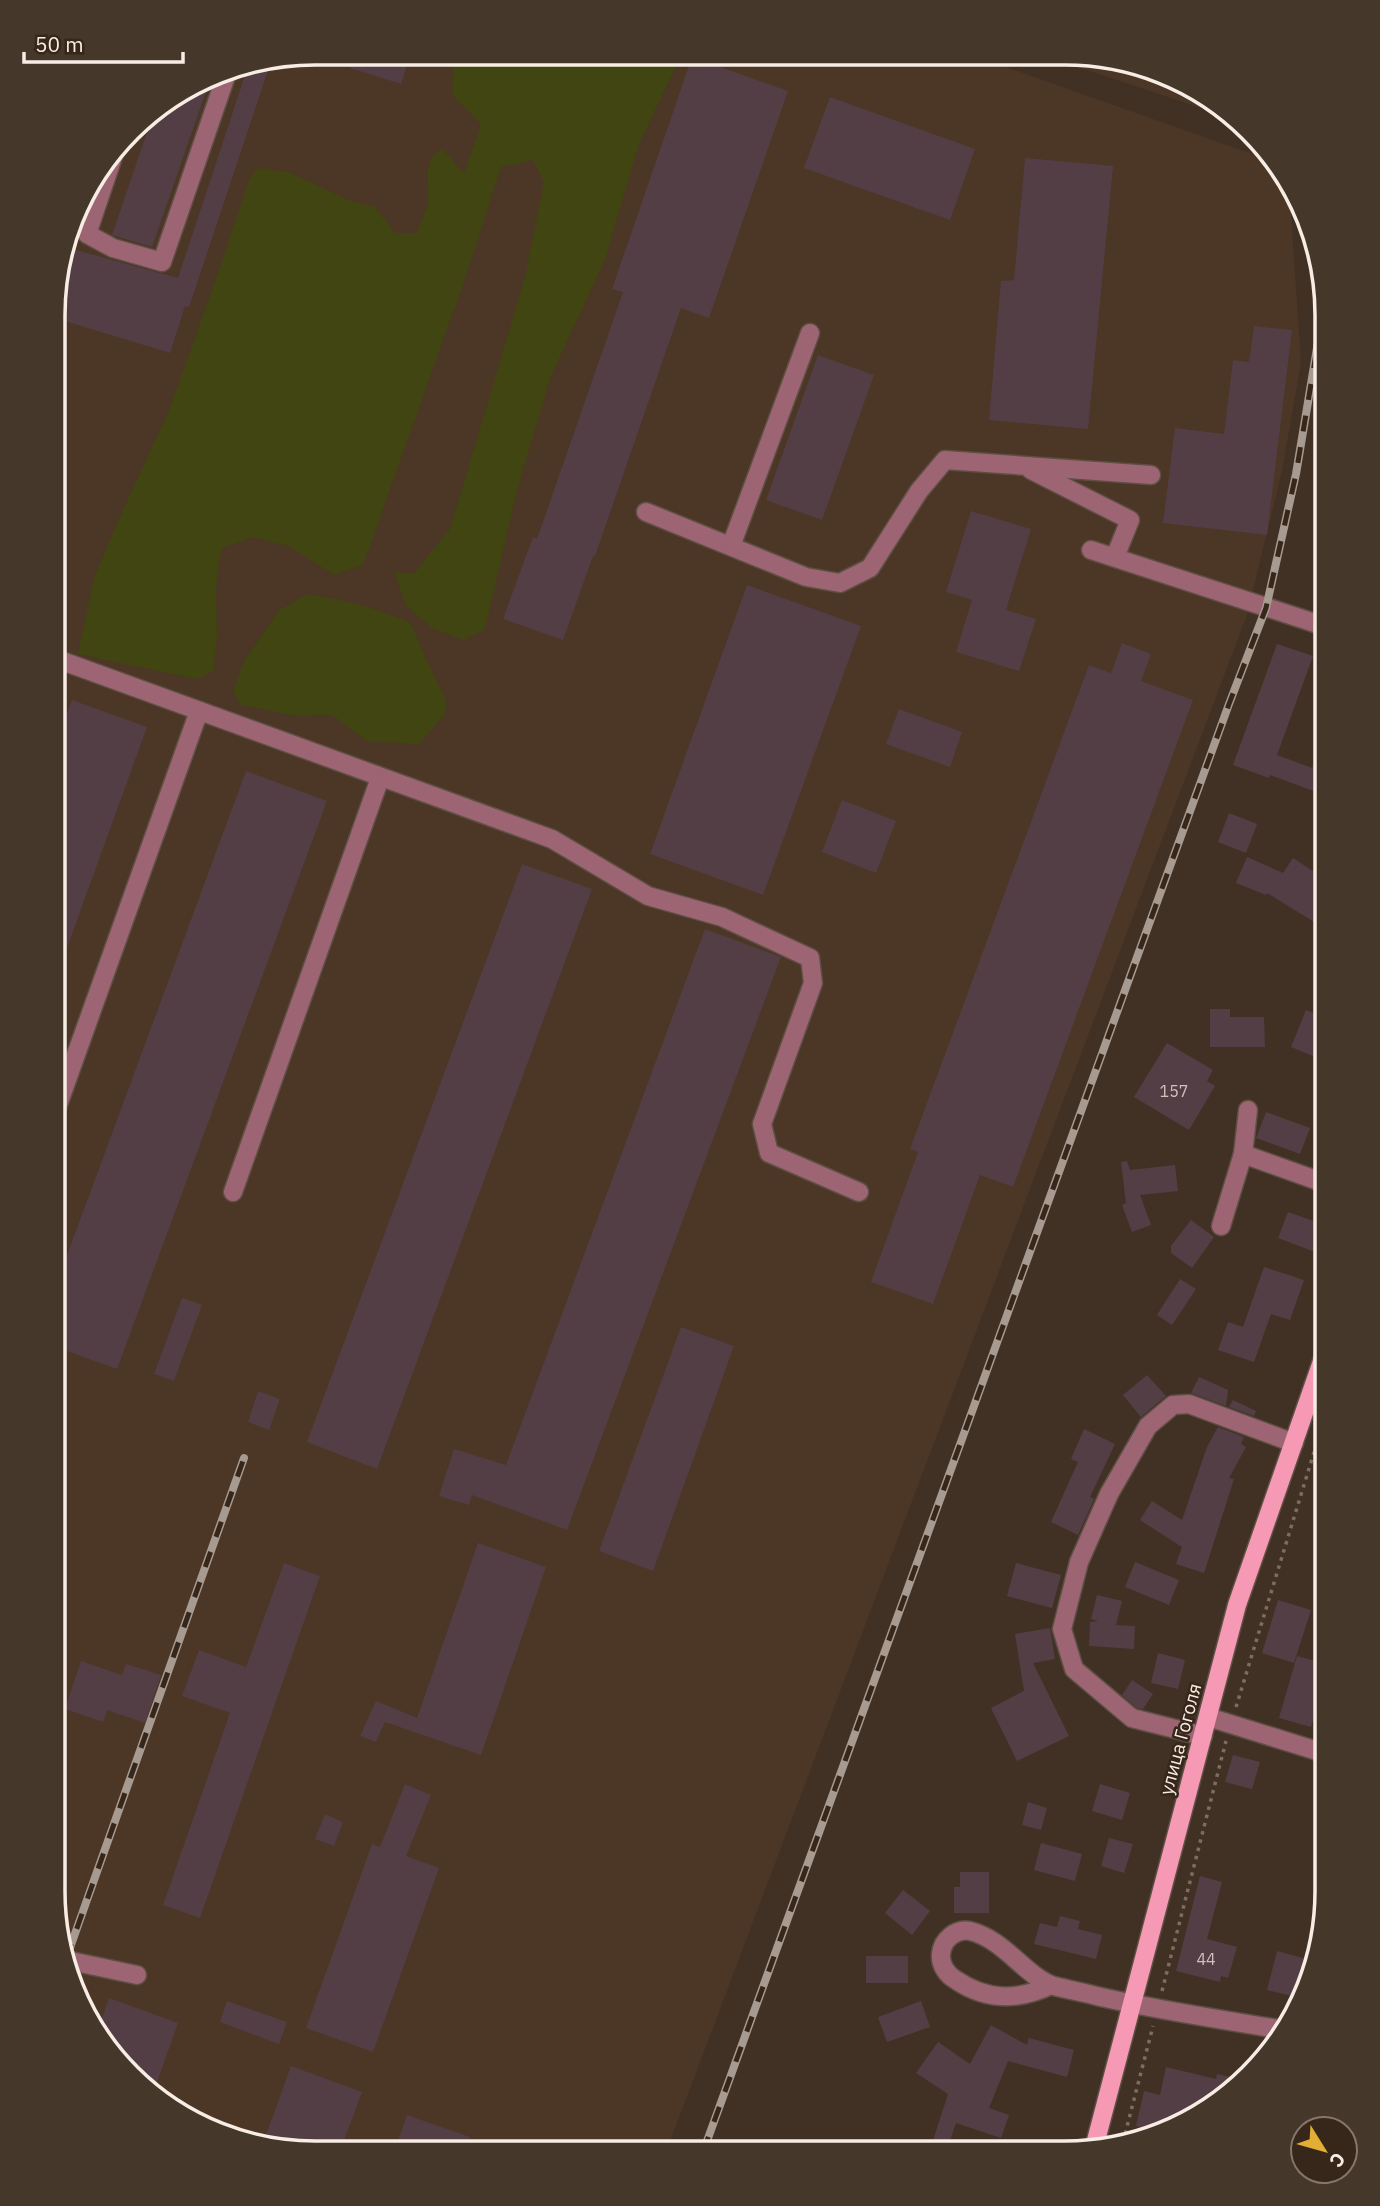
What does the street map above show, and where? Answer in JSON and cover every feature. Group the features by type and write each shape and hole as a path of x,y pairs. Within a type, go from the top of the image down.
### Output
{"main road":[{"name":"улица Гоголя","path":"1096,2139 1237,1605 1315,1381"}],"street":[{"path":"106,177 87,234 113,248 162,262 224,82"},
{"path":"731,547 810,333"},
{"path":"646,512 806,577 840,583 870,568 919,491 945,460 1151,475"},
{"path":"1023,466 1130,520 1115,557"},
{"path":"1091,550 1315,623"},
{"path":"65,662 552,839 648,896 722,917 810,958 813,983 762,1124 769,1153 859,1192"},
{"path":"65,1085 199,711"},
{"path":"233,1192 380,778"},
{"path":"1221,1226 1243,1154 1248,1110"},
{"path":"1243,1154 1315,1180"},
{"path":"1203,1736 1132,1718 1074,1669 1062,1629 1079,1562 1109,1494 1148,1426 1173,1405 1189,1404 1294,1443"},
{"path":"1208,1717 1315,1750"},
{"path":"1051,1985 1036,1992 990,1997 947,1975 940,1957 943,1944 953,1934 968,1930 1009,1951 1051,1985 1157,2009 1274,2028"},
{"path":"75,1962 137,1975"}],"path":[{"path":"1125,2134 1231,1725 1315,1449"}],"shaded area":[{"path":"298,65 1000,65 1258,156 1291,208 1301,363 1282,471 1247,615 670,2141 298,2141 234,2128 190,2108 163,2090 127,2056 98,2016 73,1956 65,1908 65,298 78,234 98,190 116,163 150,127 190,98 250,73"},
{"path":"1072,65 1098,67 1146,78 1190,98 1210,111"}],"green space":[{"path":"677,65 639,144 605,259 551,376 517,490 485,629 464,640 432,628 407,607 394,572 414,573 450,529 525,277 544,182 533,160 501,167 462,287 363,565 334,575 289,546 252,537 222,548 216,585 217,639 213,671 197,679 78,654 94,578 168,413 250,178 258,168 291,173 350,201 375,207 395,233 417,233 427,204 431,159 442,149 464,173 481,125 452,94 453,67"},
{"path":"307,594 360,605 411,623 446,700 445,714 418,745 368,742 332,715 296,716 241,705 233,691 244,661 279,610"}],"building":[{"path":"351,65 407,65 401,84 350,68"},
{"path":"689,65 715,65 788,91 709,318 681,308 563,640 503,619 533,537 537,539 623,292 612,289"},
{"path":"268,70 189,307 185,306 170,353 65,321 65,298 73,249 178,278 245,75"},
{"path":"207,90 152,247 112,235 148,129 176,107"},
{"path":"830,97 975,149 950,220 804,168"},
{"path":"1025,158 1113,166 1088,429 989,420 1001,281 1014,280"},
{"path":"1254,326 1292,330 1267,535 1163,523 1175,428 1224,434 1233,360 1249,362"},
{"path":"818,355 874,375 822,520 766,500"},
{"path":"971,511 1031,529 1006,610 1036,619 1019,671 956,652 972,600 946,592"},
{"path":"747,585 861,626 763,895 650,854"},
{"path":"1122,643 1151,654 1141,681 1193,700 1013,1187 980,1175 933,1304 871,1282 918,1152 910,1149 1089,665 1111,673"},
{"path":"1277,644 1313,656 1277,755 1312,768 1315,759 1315,792 1233,765"},
{"path":"72,700 147,727 65,953 65,719"},
{"path":"899,709 962,732 950,767 886,744"},
{"path":"246,771 327,801 117,1369 65,1350 65,1261"},
{"path":"842,800 896,821 876,873 822,852"},
{"path":"1229,813 1257,824 1246,853 1218,842"},
{"path":"1247,857 1283,873 1293,858 1315,872 1315,923 1267,893 1266,895 1236,883"},
{"path":"522,864 592,889 377,1469 307,1442"},
{"path":"705,929 781,957 567,1530 472,1495 469,1505 439,1496 454,1449 506,1465"},
{"path":"1210,1009 1230,1009 1230,1017 1264,1017 1265,1047 1210,1047"},
{"path":"1306,1010 1315,1013 1315,1057 1291,1047"},
{"path":"1167,1043 1213,1070 1207,1081 1215,1086 1189,1130 1134,1097"},
{"path":"1266,1112 1310,1128 1300,1154 1256,1138"},
{"path":"1127,1161 1130,1170 1175,1165 1178,1191 1140,1195 1151,1225 1132,1232 1122,1205 1126,1203 1121,1162"},
{"path":"1288,1212 1315,1221 1315,1252 1278,1238"},
{"path":"1191,1220 1214,1237 1192,1268 1171,1253 1171,1246"},
{"path":"1264,1267 1304,1280 1290,1320 1271,1314 1254,1362 1218,1350 1228,1322 1243,1327"},
{"path":"1180,1279 1196,1289 1172,1325 1157,1315"},
{"path":"182,1298 202,1305 174,1381 154,1374"},
{"path":"681,1327 734,1346 653,1571 599,1551"},
{"path":"1147,1375 1166,1396 1141,1417 1123,1395"},
{"path":"1199,1377 1228,1390 1226,1406 1191,1393"},
{"path":"258,1391 280,1399 269,1430 248,1422"},
{"path":"1233,1400 1256,1411 1254,1416 1229,1407"},
{"path":"1218,1427 1244,1437 1241,1444 1246,1447 1229,1478 1234,1479 1204,1573 1176,1564 1182,1547 1140,1520 1152,1501 1182,1520 1207,1447"},
{"path":"1084,1429 1115,1444 1090,1497 1094,1499 1078,1535 1051,1522 1078,1462 1071,1459"},
{"path":"478,1543 546,1567 481,1755 385,1722 376,1742 360,1736 376,1701 417,1718"},
{"path":"1135,1562 1179,1580 1169,1605 1125,1587"},
{"path":"284,1563 320,1576 200,1918 163,1905 230,1713 182,1696 199,1650 246,1667"},
{"path":"1016,1563 1061,1575 1052,1608 1007,1596"},
{"path":"1097,1595 1122,1601 1116,1625 1135,1626 1134,1649 1089,1646 1090,1622 1098,1621 1091,1619"},
{"path":"1278,1600 1311,1610 1294,1663 1262,1653"},
{"path":"1050,1628 1055,1659 1033,1663 1069,1736 1017,1761 991,1708 1024,1691 1015,1634"},
{"path":"1158,1653 1185,1660 1178,1689 1151,1683"},
{"path":"1297,1656 1315,1661 1315,1714 1311,1727 1279,1718"},
{"path":"81,1661 122,1675 126,1664 161,1675 145,1723 107,1710 103,1722 65,1709"},
{"path":"1132,1680 1153,1694 1143,1709 1137,1708 1122,1695"},
{"path":"1233,1755 1260,1762 1252,1789 1225,1782"},
{"path":"405,1784 431,1795 406,1856 439,1868 373,2052 306,2028 372,1844 380,1847"},
{"path":"1100,1784 1130,1793 1122,1820 1092,1811"},
{"path":"1028,1802 1047,1808 1041,1830 1022,1825"},
{"path":"325,1814 343,1822 334,1846 315,1839"},
{"path":"1109,1838 1133,1844 1124,1873 1101,1866"},
{"path":"1041,1843 1082,1854 1075,1881 1034,1870"},
{"path":"960,1872 989,1872 989,1913 954,1913 954,1887 960,1887"},
{"path":"1200,1876 1222,1882 1207,1939 1237,1947 1228,1978 1221,1976 1220,1982 1176,1971"},
{"path":"903,1890 930,1911 912,1935 885,1913"},
{"path":"1060,1916 1080,1921 1078,1929 1102,1935 1096,1959 1034,1944 1040,1923 1057,1927"},
{"path":"1277,1951 1306,1959 1292,1996 1267,1990"},
{"path":"866,1956 908,1956 908,1983 866,1983"},
{"path":"109,1998 178,2023 156,2084 127,2056 101,2021"},
{"path":"227,2001 287,2022 279,2044 220,2022"},
{"path":"921,2001 930,2027 887,2042 878,2017"},
{"path":"991,2025 1027,2045 1029,2038 1074,2050 1067,2077 1008,2061 989,2108 1009,2115 1001,2138 956,2123 950,2141 933,2141 948,2094 916,2073 938,2042 970,2064"},
{"path":"291,2066 362,2092 344,2141 298,2141 266,2136"},
{"path":"1166,2067 1216,2079 1217,2074 1232,2077 1190,2108 1146,2128 1136,2126 1144,2091 1160,2095"},
{"path":"407,2115 470,2137 469,2141 398,2141"}],"railway":[{"path":"707,2141 1266,608 1296,474 1315,360"},
{"path":"71,1945 244,1458"}]}
